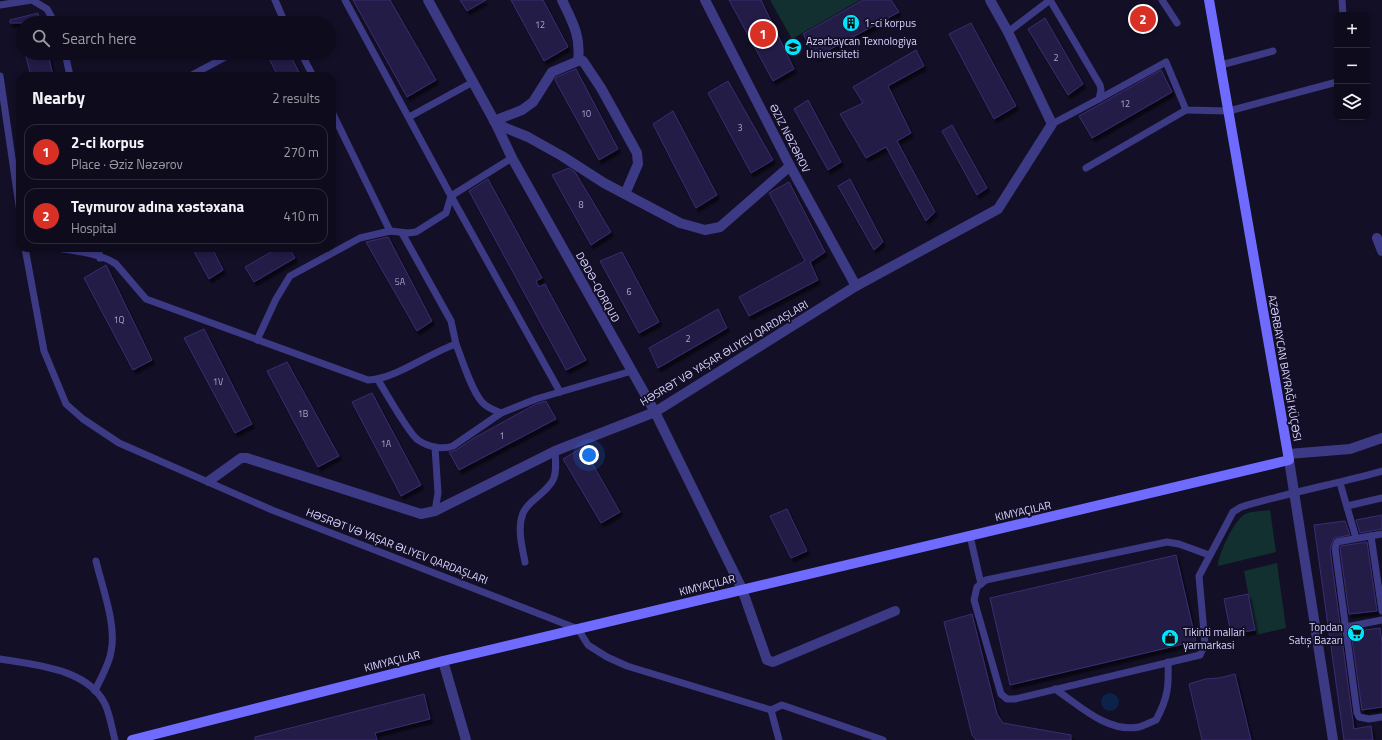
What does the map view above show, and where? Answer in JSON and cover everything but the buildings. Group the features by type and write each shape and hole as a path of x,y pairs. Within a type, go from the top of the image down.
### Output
{"street":[{"name":"DƏDƏ-QORQUD","path":"428,0 495,123 512,158 655,412 742,589 767,660 773,662 895,611"},
{"path":"562,0 575,28 580,46 578,61"},
{"name":"ƏZIZ NƏZƏROV","path":"705,0 790,166 856,286"},
{"path":"209,481 241,458 247,458 421,514 434,511 555,451 655,412 856,286 998,209 1052,124 1008,32 990,0"},
{"path":"1209,0 1289,457 1333,740"},
{"path":"495,123 522,110 533,102 552,72 578,61 583,61 591,71 637,153 638,164 625,194"},
{"path":"495,123 528,137 625,194 680,223 704,230 720,226 790,166"},
{"path":"1377,238 1382,251"},
{"path":"132,740 443,661 970,536 1289,457 1350,449 1382,438"},
{"path":"443,661 466,740"}],"lane":[{"path":"0,5 32,0 47,9 51,16"},
{"path":"275,0 281,16"},
{"path":"345,0 451,196 560,392"},
{"path":"1008,32 1050,0 1100,85 1101,90 1099,99"},
{"path":"1162,0 1176,23"},
{"path":"1342,0 1343,12"},
{"path":"1221,65 1273,51"},
{"path":"67,60 69,72"},
{"path":"197,72 220,60"},
{"path":"305,60 311,72"},
{"path":"1052,124 1166,62 1186,110"},
{"path":"0,76 16,185"},
{"path":"409,116 473,82"},
{"path":"1086,168 1186,110 1229,111 1334,83"},
{"path":"336,120 390,231"},
{"path":"336,251 360,238 390,231 402,233 416,232 446,213 451,196 512,158"},
{"path":"402,233 451,321 456,344 477,395 489,408 501,413"},
{"path":"26,252 44,352 66,404 83,419 120,442 279,512 578,629 588,645 607,657 627,666 771,710 782,705 883,740"},
{"path":"82,252 109,260 116,264 146,299 359,377 378,380 456,344"},
{"path":"99,252 100,258"},
{"path":"257,340 276,298 290,276 334,252"},
{"path":"378,380 416,439 435,447 445,449 453,446 501,413 536,399 632,370"},
{"path":"434,511 438,493 435,447"},
{"path":"525,562 520,535 523,514 527,506 553,484 556,467 555,451"},
{"path":"1209,555 1179,544 1167,542 986,580 977,587 974,600 1001,694 1007,699 1015,699 1200,655 1205,644 1199,576 1233,512 1241,507 1294,492 1340,483 1382,471"},
{"path":"1340,483 1356,538"},
{"path":"1346,506 1382,498"},
{"path":"1382,534 1338,542 1335,548 1359,718 1364,720 1382,717"},
{"path":"970,536 981,584"},
{"path":"1371,536 1382,611"},
{"path":"95,691 111,652 113,636 109,612 96,561"},
{"path":"1346,626 1382,620"},
{"path":"0,659 30,664 62,672 81,679 95,691 105,704 115,740"},
{"path":"1054,689 1104,722 1122,727 1139,726 1156,720 1165,704 1169,690 1168,662"},
{"path":"771,710 779,740"}],"green space":[{"path":"770,0 860,0 792,39"},
{"path":"1270,510 1276,552 1218,566 1227,538 1236,523 1245,514"},
{"path":"1277,563 1286,628 1256,635 1244,571"}],"water":[{"path":"1110,693 1116,696 1119,702 1116,708 1110,711 1104,708 1101,702 1104,696"}],"place":[{"name":"Teymurov adına xəstəxana","path":"1143,19"},
{"name":"1-ci korpus","path":"851,23"},
{"name":"2-ci korpus","path":"763,34"},
{"name":"Azərbaycan Texnologiya Universiteti","path":"793,47"},
{"name":"Topdan Satış Bazarı","path":"1356,633"},
{"name":"Tikinti mallari yarmarkasi","path":"1170,638"}]}
